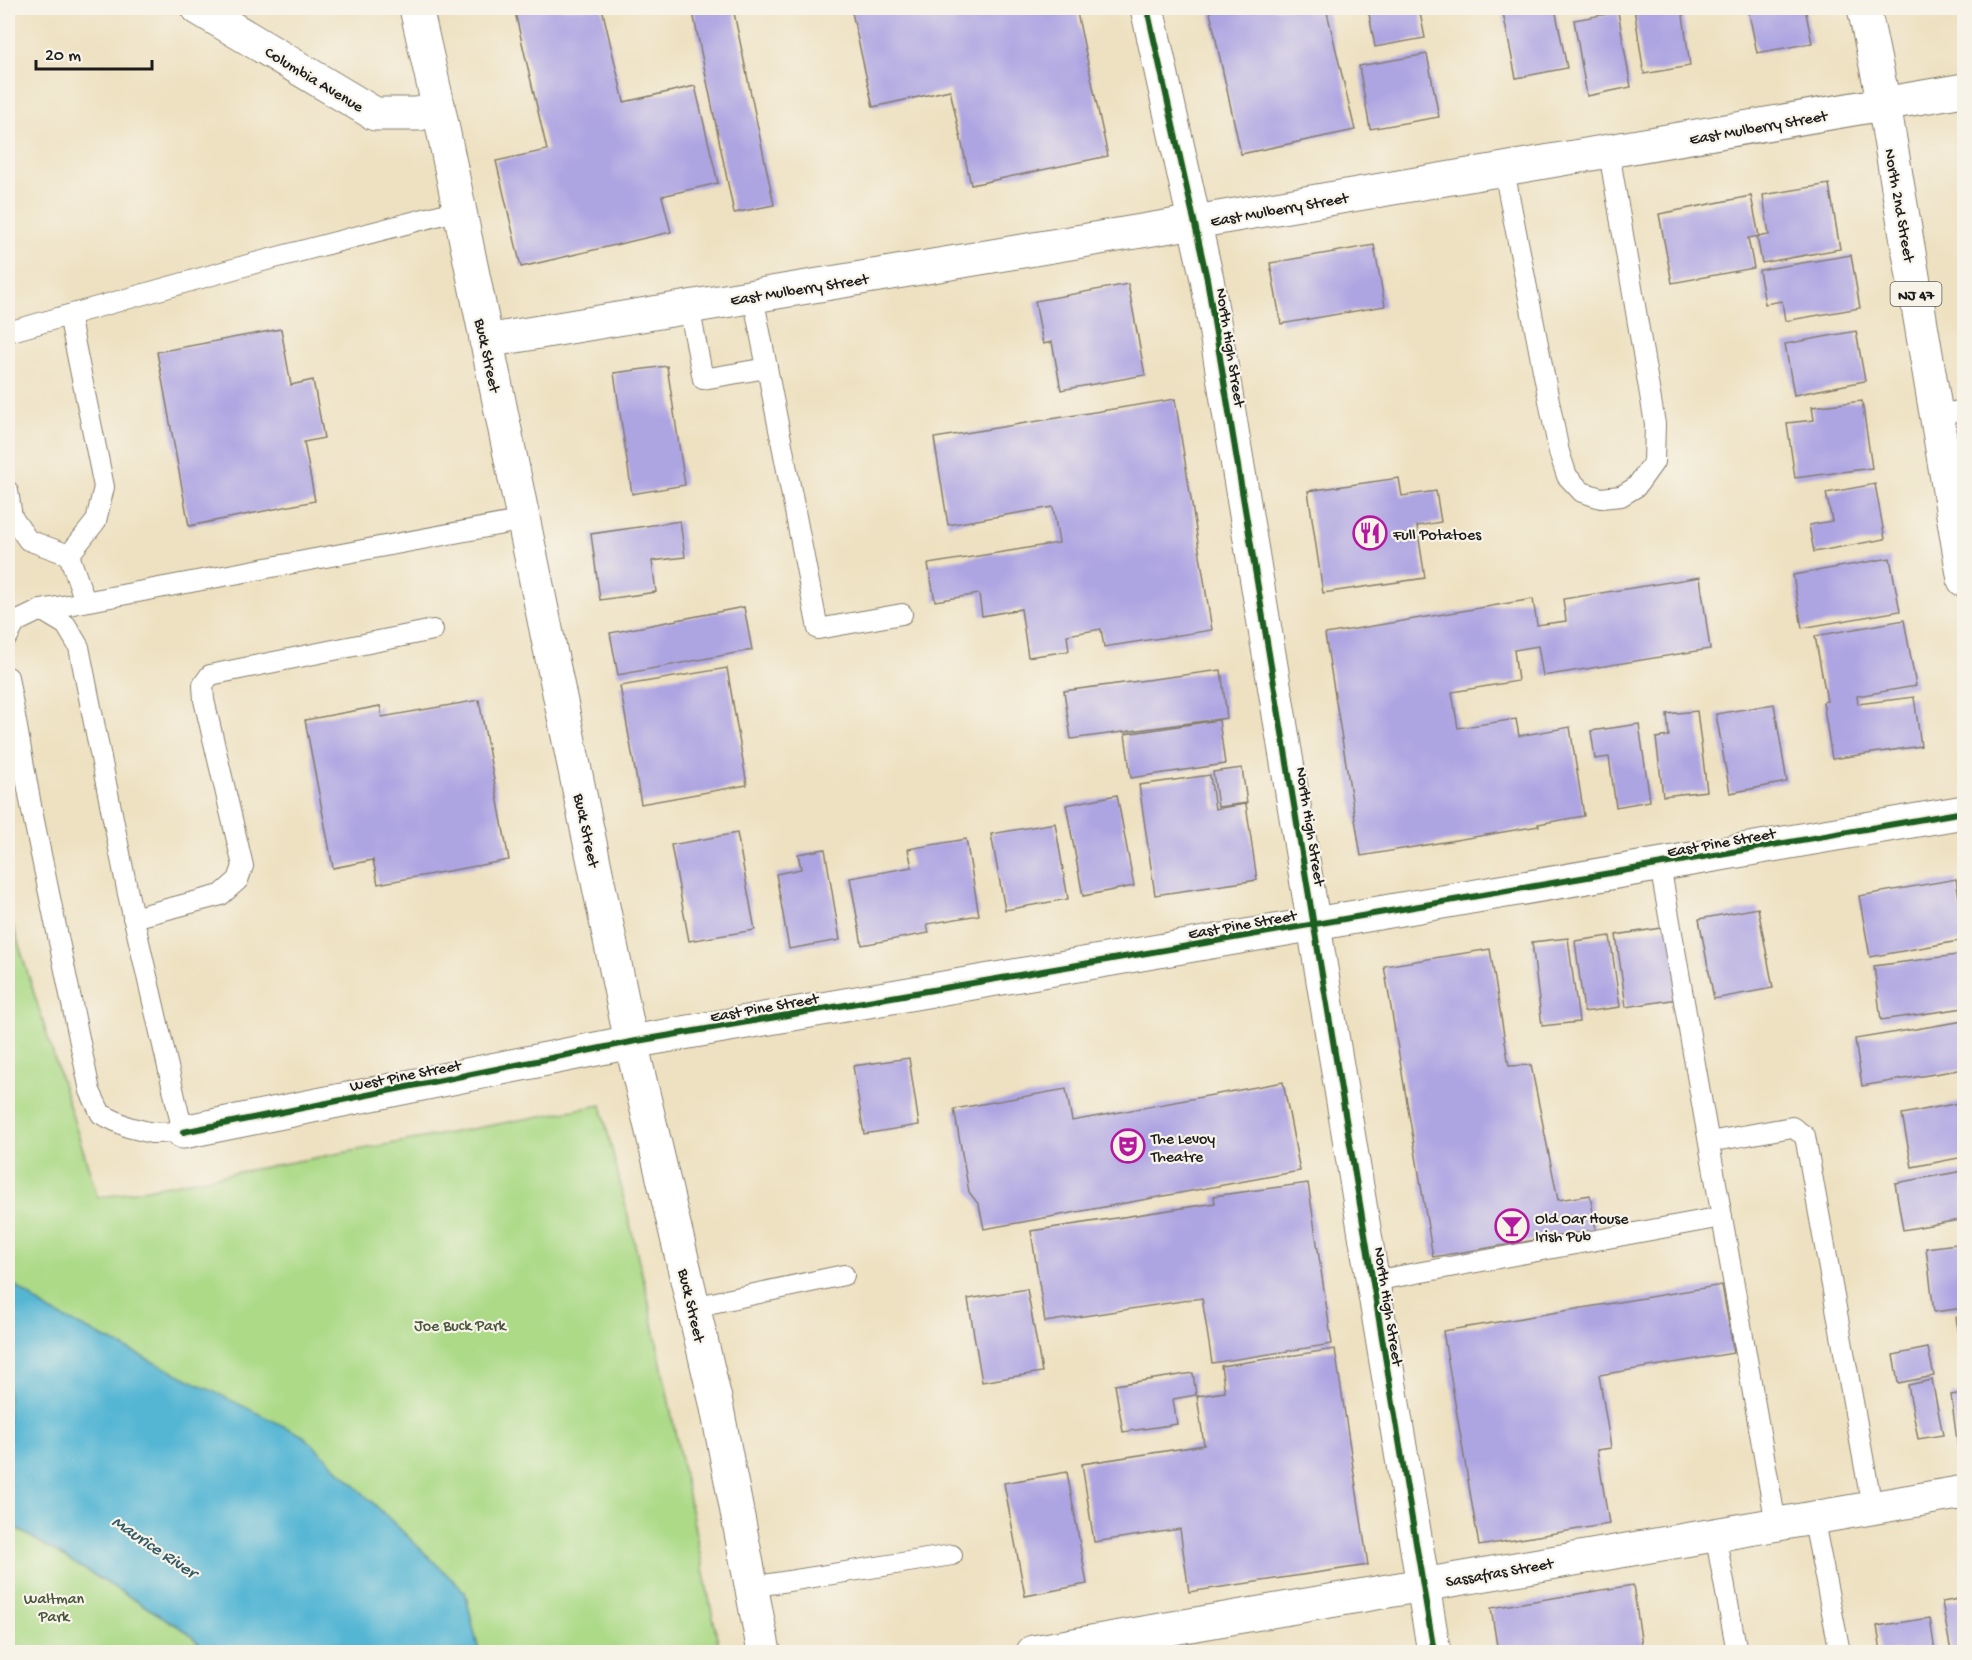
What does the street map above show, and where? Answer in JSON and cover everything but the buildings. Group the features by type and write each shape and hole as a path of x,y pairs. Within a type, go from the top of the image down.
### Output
{"street":[{"name":"Columbia Avenue","path":"198,8 375,114 419,114 438,105"},
{"name":"Buck Street","path":"416,8 631,1042 716,1403 764,1653"},
{"name":"North High Street","path":"1147,8 1207,279 1434,1653"},
{"name":"North 2nd Street","path":"1864,8 1951,412 1965,580"},
{"name":"East Mulberry Street","path":"486,340 1504,170 1965,90"},
{"name":"East Pine Street","path":"631,1042 1965,812"},
{"name":"West Pine Street","path":"183,1132 631,1042"},
{"name":"Sassafras Street","path":"1033,1653 1070,1649 1423,1584 1965,1492"}],"lane":[{"path":"1504,170 1559,452 1567,476 1582,492 1601,498 1621,496 1636,487 1654,462 1655,424 1609,152"},
{"path":"8,332 255,263 459,210"},
{"path":"753,296 818,629 902,614"},
{"path":"689,306 703,379 767,368"},
{"path":"69,315 104,487 96,521 69,555"},
{"path":"8,491 12,517 28,540 69,555"},
{"path":"8,636 16,622 41,610 524,520"},
{"path":"69,555 85,601"},
{"path":"8,677 32,811 90,1090 101,1114 128,1127 152,1133 183,1132 133,918 79,647 66,625 41,610"},
{"path":"133,918 221,895 238,880 243,866 204,700 204,685 210,675 433,630"},
{"path":"1660,865 1776,1524"},
{"path":"1709,1142 1792,1127 1805,1136 1872,1507"},
{"path":"1373,1281 1722,1217"},
{"path":"693,1307 844,1275"},
{"path":"1813,1517 1840,1653"},
{"path":"1715,1534 1737,1653"},
{"path":"751,1587 952,1555"}],"green space":[{"name":"Joe Buck Park","path":"8,910 98,1198 601,1105 647,1294 720,1652 479,1652 465,1592 50,1311 8,1280"},
{"name":"Waltman Park","path":"8,1523 186,1631 208,1652 8,1652"}],"water":[{"name":"Maurice River","path":"8,1280 50,1311 304,1436 465,1592 479,1652 208,1652 186,1631 8,1523"}],"cycle path":[{"path":"1147,8 1207,279 1434,1652"},
{"path":"183,1132 631,1042 1964,812"}],"place":[{"name":"Full Potatoes","path":"1370,533"},
{"name":"The Levoy Theatre","path":"1128,1146"},
{"name":"Old Oar House Irish Pub","path":"1512,1226"}]}
